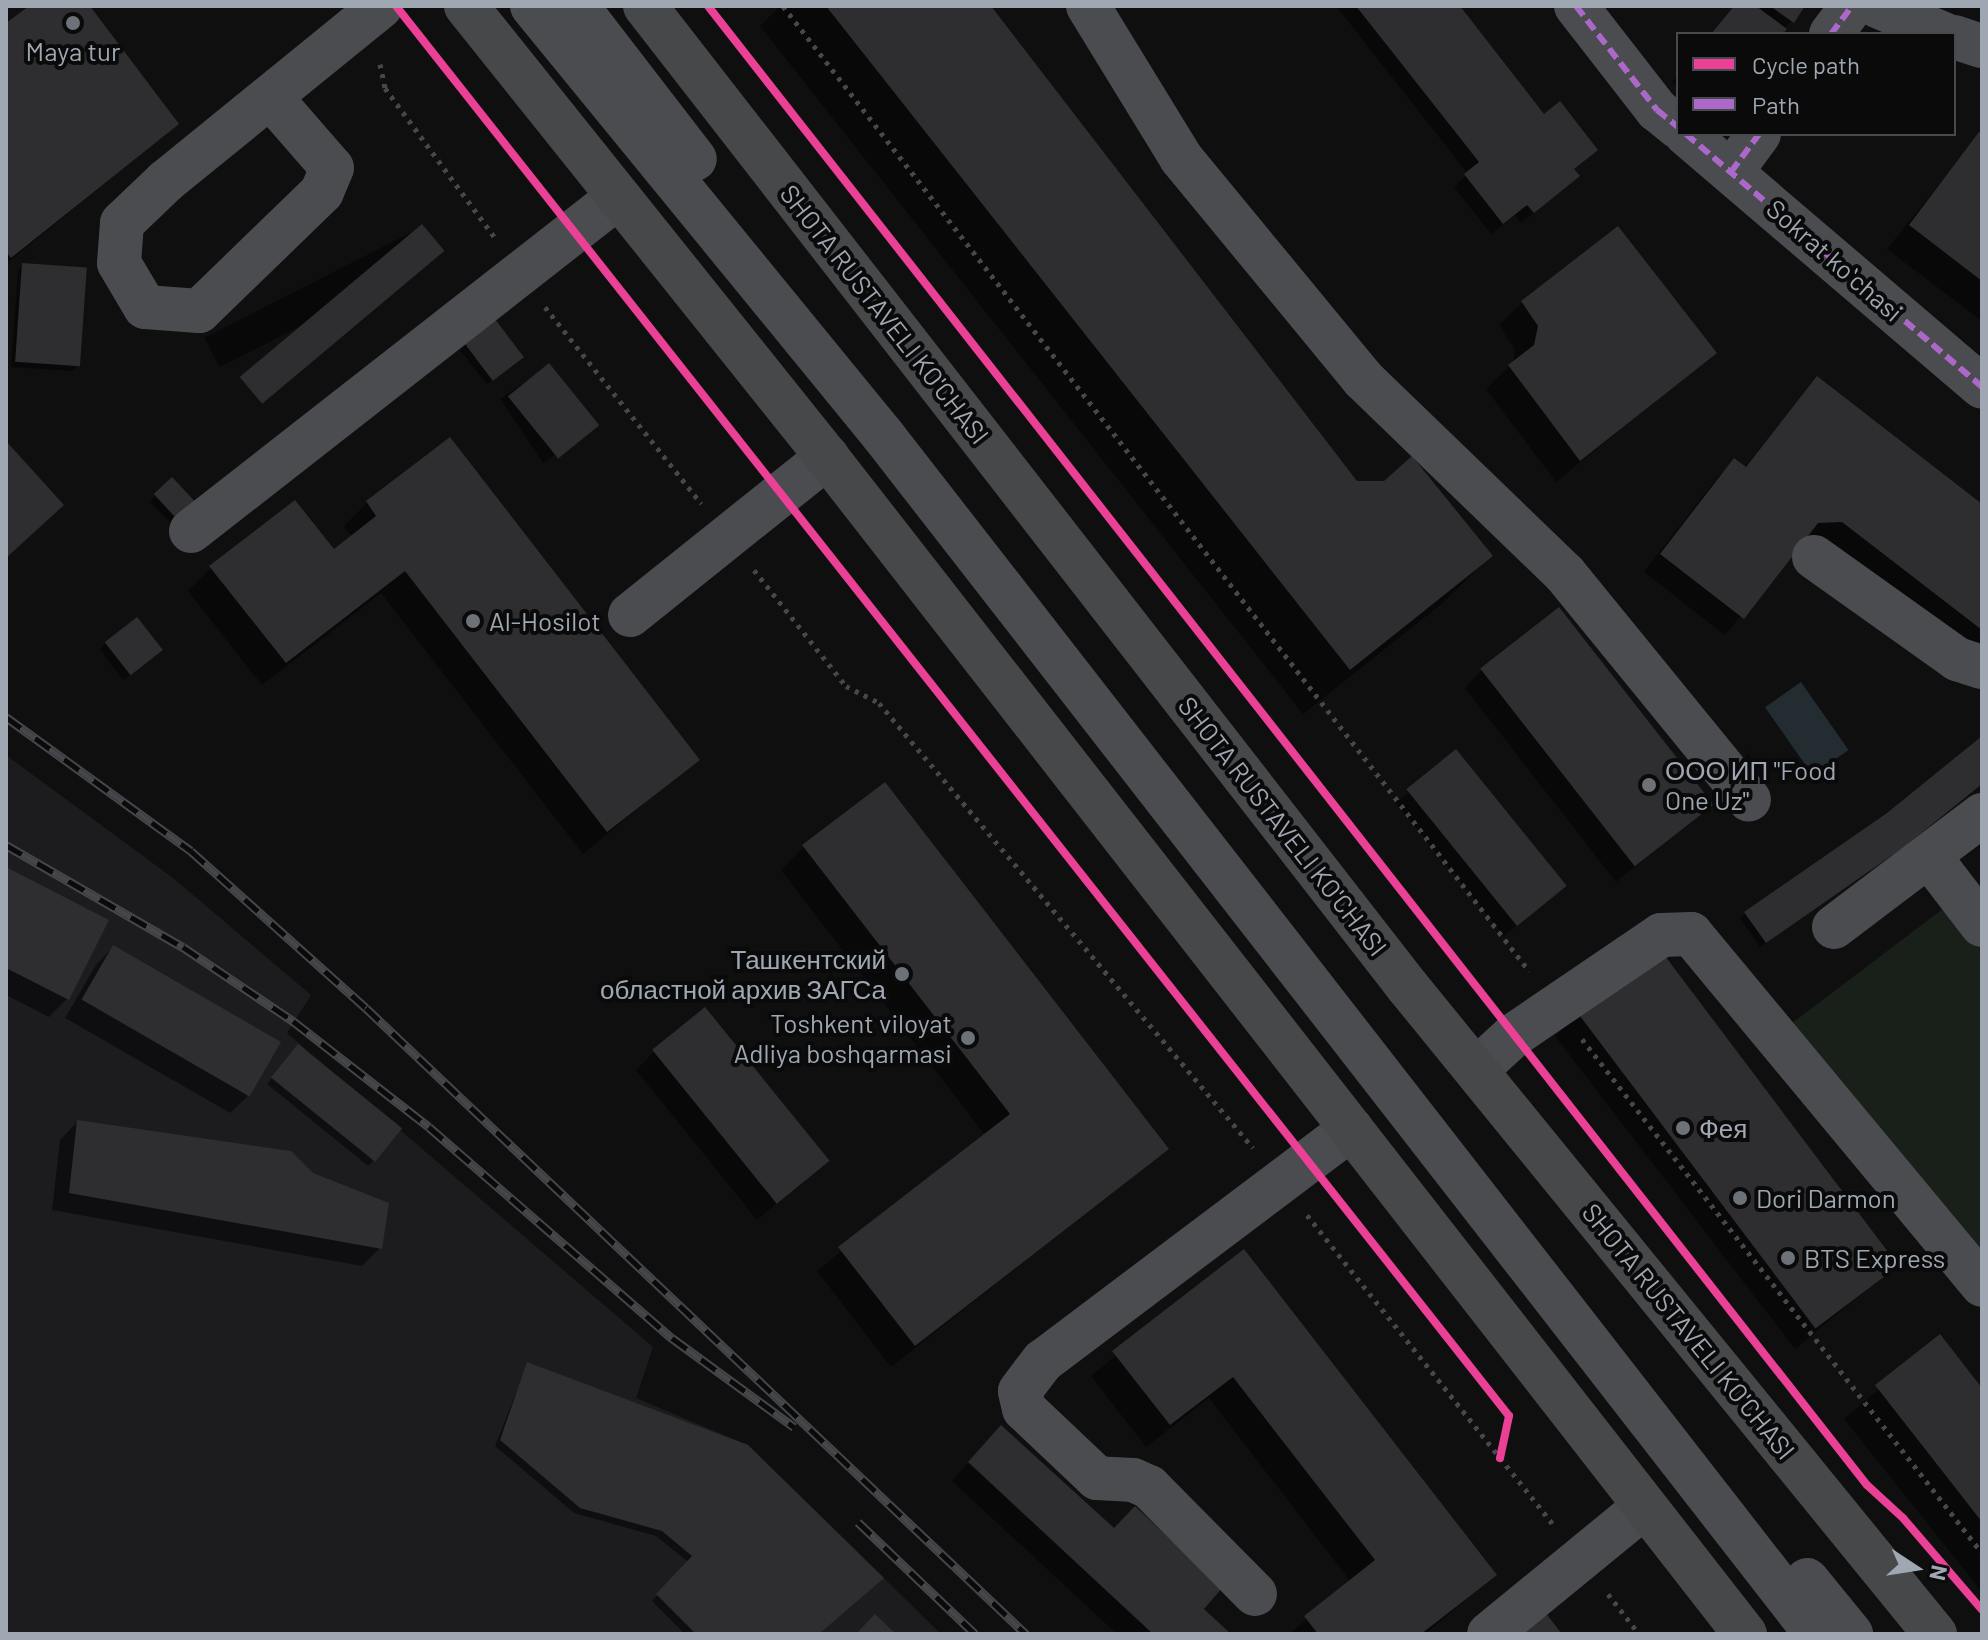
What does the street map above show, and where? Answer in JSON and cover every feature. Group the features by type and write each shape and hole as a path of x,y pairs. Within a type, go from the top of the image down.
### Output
{"main road":[{"path":"466,6 827,457 1745,1634"},
{"name":"SHOTA RUSTAVELI KO'CHASI","path":"645,6 1476,1070 1935,1634"}],"street":[{"path":"532,6 584,34 1675,1421 1851,1634"},
{"path":"535,92 584,34 638,6"},
{"path":"1088,6 1181,158 1363,379 1565,574 1749,800"},
{"path":"1576,6 1657,110 1676,125"},
{"path":"1832,32 1852,6"},
{"path":"1877,6 1939,32"},
{"path":"272,99 332,168 322,192 199,311 145,307 119,263 122,223 166,181 272,99 376,10"},
{"path":"584,34 882,434 1816,1634"},
{"path":"1956,38 1982,46"},
{"name":"Sokrat koʻchasi","path":"1688,136 1982,387"},
{"path":"1731,172 1758,136"},
{"path":"191,531 618,197"},
{"path":"630,615 827,457"},
{"path":"1814,557 1957,659 1982,667"},
{"path":"1834,927 1982,815"},
{"path":"1929,856 1982,925"},
{"path":"1476,1070 1557,1007 1661,935 1691,934 1982,1285"},
{"path":"1255,1594 1149,1487 1133,1480 1097,1478 1024,1409 1020,1391 1043,1361 1351,1129"},
{"path":"1489,1634 1644,1507"}],"path":[{"path":"783,6 1982,1553"},
{"path":"376,10 385,88 520,275 846,686 879,703 1281,1182 1639,1634"},
{"path":"1500,1458 1503,1444"}],"shaded area":[{"path":"1801,682 1849,750 1813,775 1765,707"},
{"path":"6,755 173,878 311,995 287,1033 653,1347 636,1398 748,1445 941,1634 6,1634"},
{"path":"1948,905 1982,950 1982,1280 1787,1027"}],"building":[{"path":"29,6 90,6 179,124 11,258 6,252 6,23"},
{"path":"826,6 991,6 1357,481 1384,481 1412,456 1493,556 1350,670"},
{"path":"1356,6 1460,6 1544,114 1560,101 1598,150 1574,169 1580,176 1534,213 1527,205 1503,224 1464,174 1479,162"},
{"path":"1734,6 1756,6 1787,29 1785,32 1713,32"},
{"path":"1770,6 1805,6 1794,23"},
{"path":"1979,132 1982,134 1982,281 1909,225"},
{"path":"422,224 444,251 262,404 240,377"},
{"path":"1618,226 1717,353 1580,461 1508,365 1534,345 1538,326 1521,301"},
{"path":"22,263 87,268 80,366 15,362"},
{"path":"495,319 524,357 493,381 464,342"},
{"path":"549,363 599,425 558,459 508,396"},
{"path":"1817,376 1982,504 1982,630 1842,522 1818,523 1744,619 1660,554 1734,458 1746,467"},
{"path":"450,437 700,760 607,832 405,571 286,663 209,566 295,500 334,549 376,516 366,501"},
{"path":"6,441 64,505 6,558"},
{"path":"172,477 196,503 178,520 154,494"},
{"path":"1559,607 1714,805 1635,866 1480,669"},
{"path":"137,617 163,650 131,675 105,642"},
{"path":"1982,736 1982,784 1904,847 1766,943 1744,912 1887,813"},
{"path":"1456,749 1567,886 1517,926 1406,789"},
{"path":"885,782 1169,1149 915,1346 838,1247 1010,1114 802,845"},
{"path":"6,867 109,920 69,1000 6,968"},
{"path":"113,945 281,1042 250,1097 82,1000"},
{"path":"1659,948 1899,1266 1815,1328 1576,1011"},
{"path":"705,1007 830,1161 777,1204 652,1050"},
{"path":"298,1044 402,1128 375,1162 271,1077"},
{"path":"77,1120 291,1151 313,1173 389,1203 382,1249 69,1193"},
{"path":"1244,1249 1497,1575 1421,1634 1318,1634 1304,1616 1375,1560 1233,1377 1170,1425 1112,1351"},
{"path":"1940,1334 1982,1388 1982,1522 1875,1385"},
{"path":"527,1362 748,1445 884,1578 819,1634 696,1634 656,1594 692,1556 662,1531 580,1508 500,1440"},
{"path":"1001,1425 1114,1528 1135,1506 1222,1588 1204,1609 1231,1634 1153,1634 968,1462"},
{"path":"1544,1611 1562,1634 1514,1634"},
{"path":"875,1614 896,1634 856,1634"}],"railway":[{"path":"6,717 191,851 366,1008 1026,1634"},
{"path":"6,845 183,947 293,1021 429,1127 672,1338 794,1427"},
{"path":"858,1522 975,1634"}],"marked path":[{"path":"1576,6 1657,110 1676,125"},
{"path":"1832,32 1852,6"},
{"path":"1688,136 1982,387"},
{"path":"1731,172 1758,136"}],"cycle path":[{"path":"396,6 1509,1416 1500,1458"},
{"path":"708,6 1867,1485 1903,1518 1982,1610"}],"place":[{"name":"Maya tur","path":"73,23"},
{"name":"Al-Hosilot","path":"473,621"},
{"name":"ООО ИП \"Food One Uz\"","path":"1649,785"},
{"name":"Ташкентский областной архив ЗАГСа","path":"902,974"},
{"name":"Toshkent viloyat Adliya boshqarmasi","path":"968,1038"},
{"name":"Фея","path":"1683,1128"},
{"name":"Dori Darmon","path":"1740,1198"},
{"name":"BTS Express","path":"1788,1258"}]}
